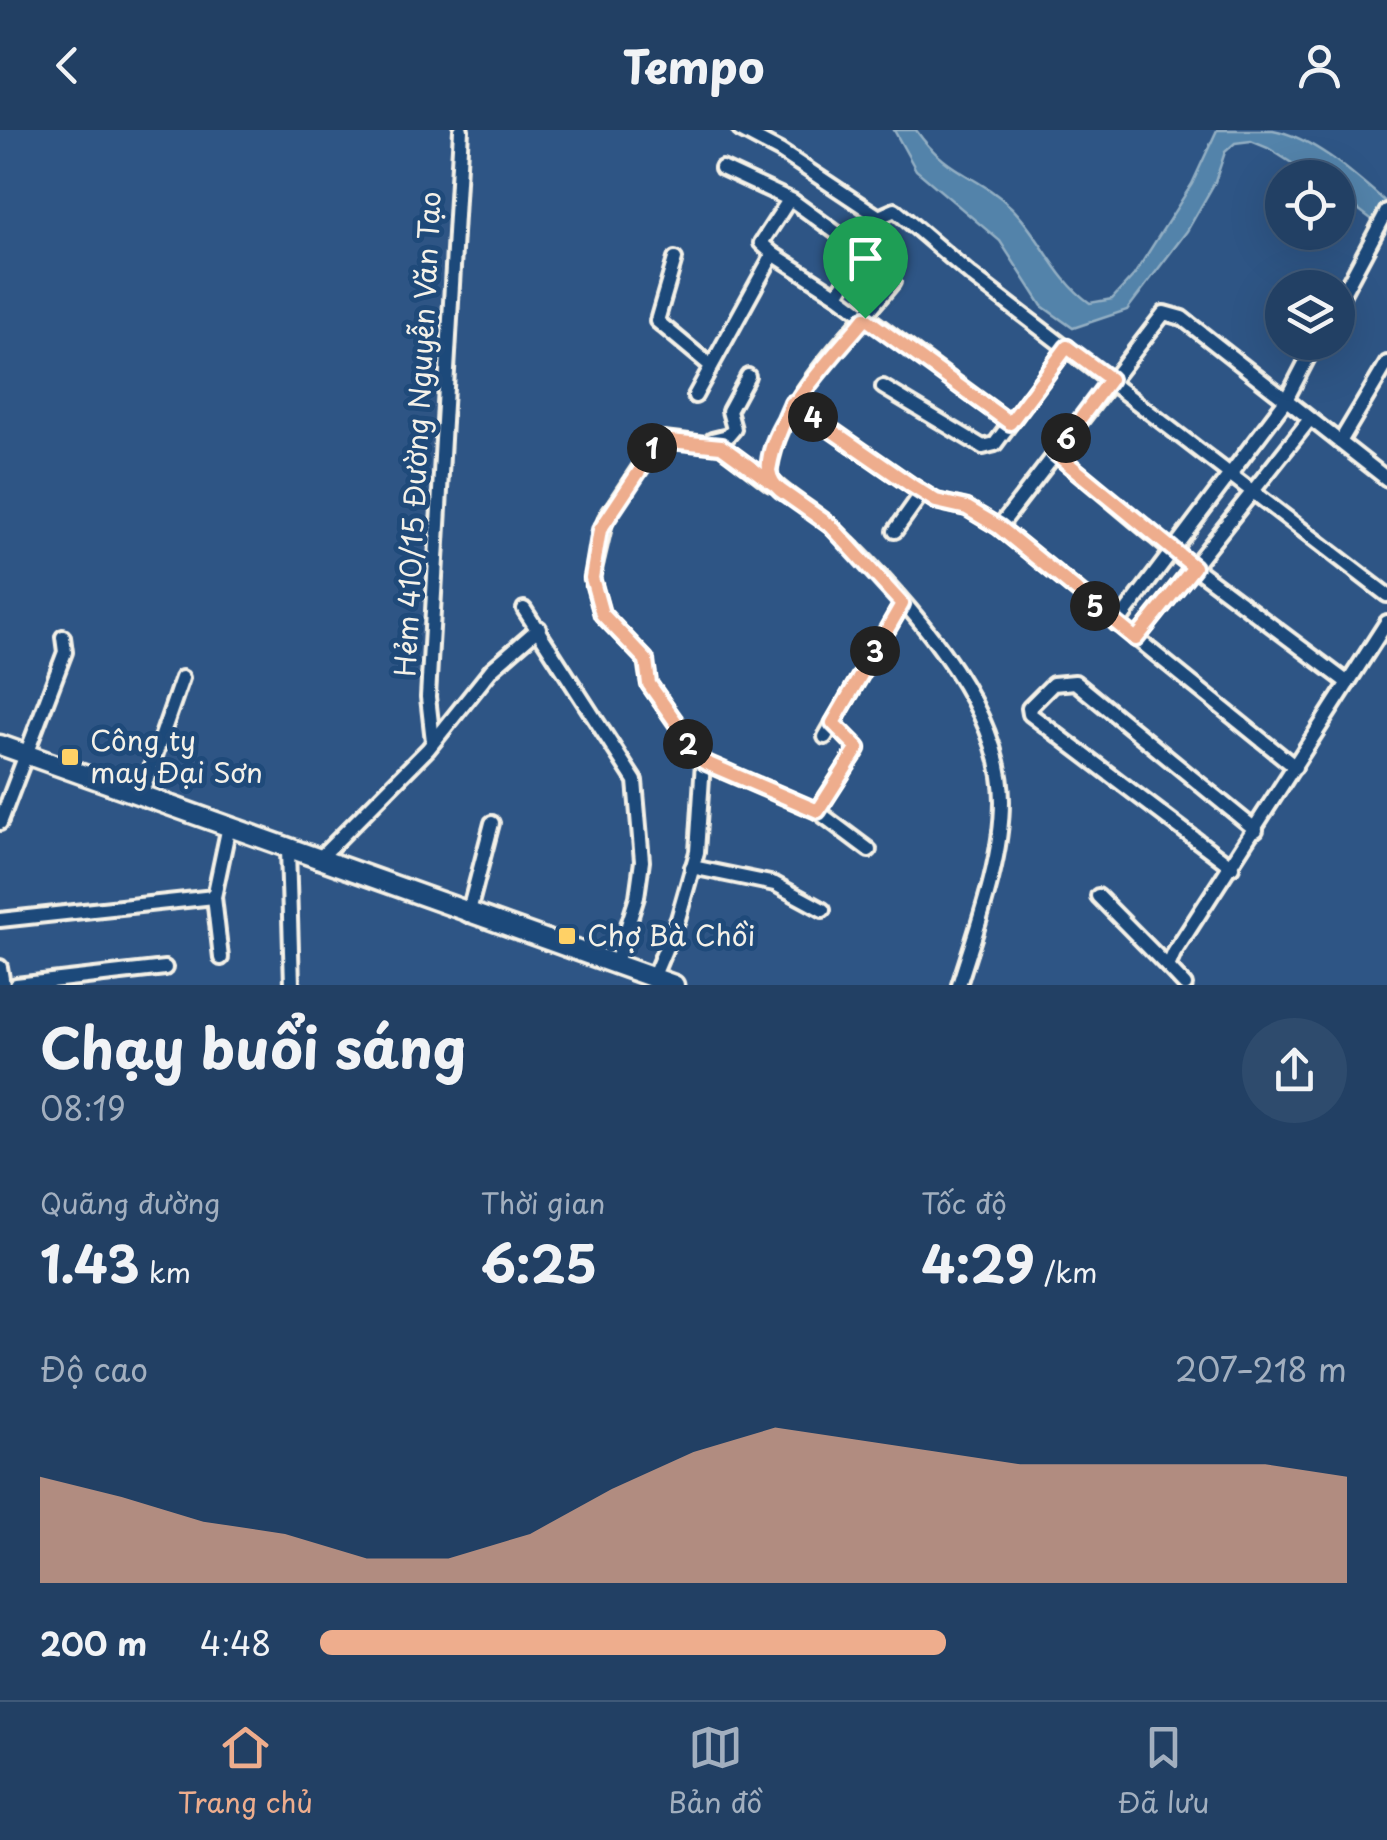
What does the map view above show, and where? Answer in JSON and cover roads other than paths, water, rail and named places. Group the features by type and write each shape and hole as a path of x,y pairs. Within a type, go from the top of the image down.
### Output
{"main road":[{"path":"0,745 660,982"}],"street":[{"name":"Hẻm 410/15 Đường Nguyễn Văn Tạo","path":"433,741 428,696 461,130"},
{"path":"740,130 780,151 878,218 894,210 1387,595"},
{"path":"722,168 789,200 860,250 862,254 837,295"},
{"path":"789,200 762,243 1010,423"},
{"path":"1355,270 1387,210"},
{"path":"695,396 773,254"},
{"path":"675,259 657,321 711,366"},
{"path":"776,486 768,472 774,443 792,403 893,282"},
{"path":"999,527 1152,323 1172,312 1387,479"},
{"path":"883,387 984,447 995,444 1067,347"},
{"path":"1117,624 1286,400 1307,360"},
{"path":"1340,442 1387,364"},
{"path":"702,442 724,438 734,429 728,411 748,376"},
{"path":"792,403 922,493 967,508 999,527 1296,767"},
{"path":"1136,639 1310,419"},
{"path":"869,850 818,811 704,762 649,684 646,660 602,614 592,578 600,530 654,446 668,438 721,446 831,526 944,652 976,709 1000,771 1002,821 959,985"},
{"path":"1055,453 1172,551 1348,683"},
{"path":"895,531 922,493"},
{"path":"825,737 902,604"},
{"path":"524,609 568,682 619,751 640,800 643,845 637,897 615,966"},
{"path":"1168,967 1387,622"},
{"path":"317,861 433,741 492,669 538,628"},
{"path":"0,822 66,648 63,637"},
{"path":"142,796 182,678"},
{"path":"1232,868 1030,714 1030,708 1053,684 1075,682 1256,830"},
{"path":"818,811 858,748 833,723"},
{"path":"660,982 697,852 704,762"},
{"path":"468,915 492,824"},
{"path":"221,958 214,898 228,826"},
{"path":"288,849 295,984"},
{"path":"692,867 775,884 823,910"},
{"path":"1098,896 1185,985"},
{"path":"0,920 214,898"},
{"path":"0,966 3,985"},
{"path":"16,985 165,968"}],"water":[{"path":"894,130 916,130 939,156 1011,207 1067,282 1090,303 1112,299 1134,275 1192,184 1217,130 1273,130 1289,134 1334,160 1287,160 1251,141 1235,143 1225,152 1215,182 1187,231 1127,310 1073,328 1042,306 1000,241 916,170"},
{"path":"1355,176 1387,203 1387,231 1355,207"}],"place":[{"name":"Công ty may Đại Sơn","path":"70,757"},
{"name":"Chợ Bà Chồi","path":"567,936"}]}
